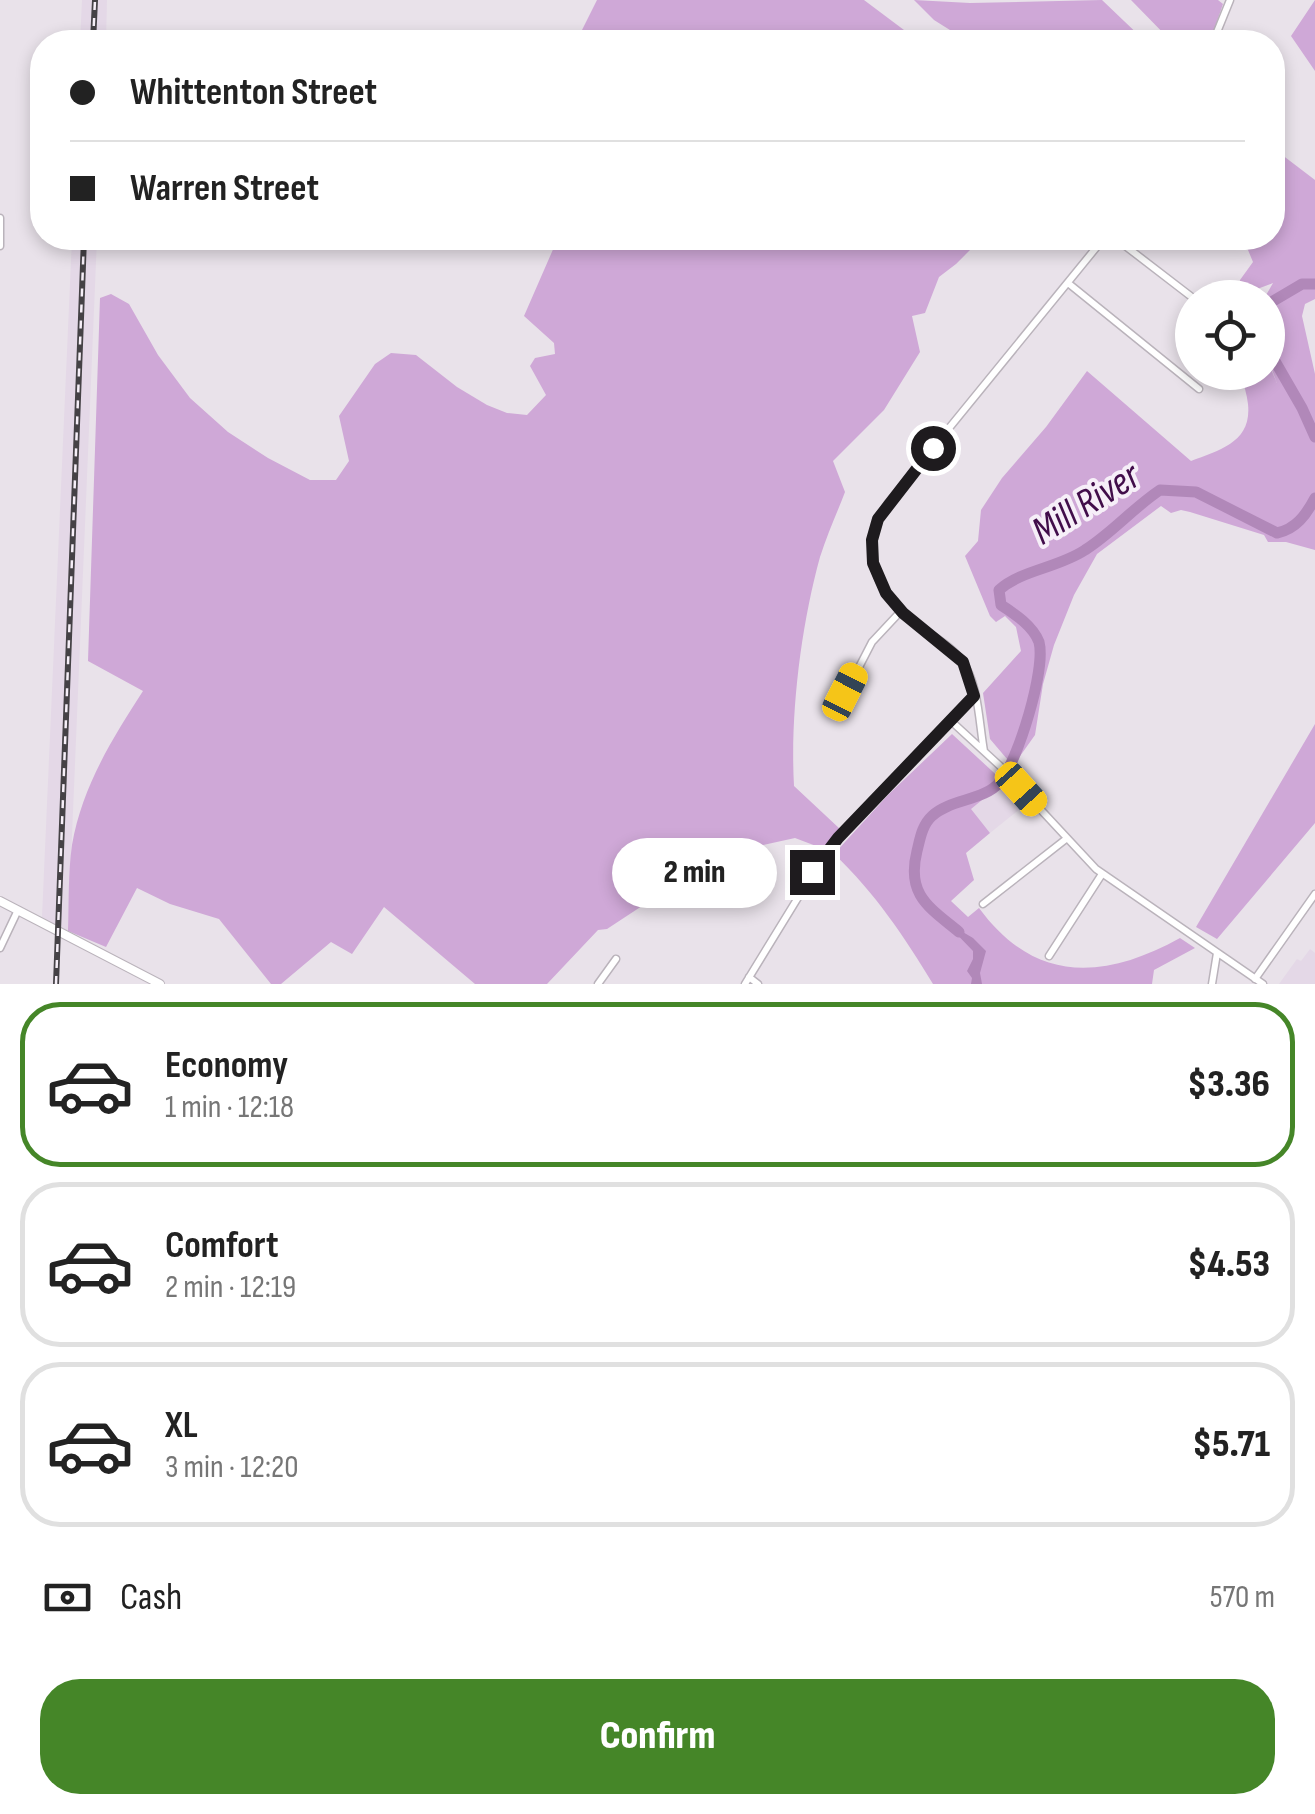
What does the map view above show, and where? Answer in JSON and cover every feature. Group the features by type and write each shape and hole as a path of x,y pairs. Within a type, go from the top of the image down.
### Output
{"street":[{"path":"1219,30 1230,0"},
{"path":"0,218 0,246"},
{"path":"984,750 968,672 961,659 901,611 886,593 873,563 872,540 878,519 1094,250"},
{"path":"1131,250 1175,284"},
{"path":"1068,283 1175,368"},
{"path":"840,706 872,642 901,611"},
{"path":"758,984 746,981 826,852 974,696"},
{"path":"951,721 1013,779 1102,874 1259,981 1315,894"},
{"path":"983,904 1066,839"},
{"path":"1048,956 1102,874"},
{"path":"0,901 160,984"},
{"path":"0,948 18,910"},
{"path":"1212,984 1217,953"},
{"path":"590,984 592,980 598,984 616,960"}],"shaded area":[{"path":"82,0 107,0 106,30 81,30"},
{"path":"597,0 864,0 904,30 582,30"},
{"path":"914,0 1102,0 1133,30 950,30"},
{"path":"1131,0 1218,0 1223,4 1214,30 1160,30"},
{"path":"1315,0 1315,71 1291,36"},
{"path":"1285,157 1315,180 1315,299 1305,304 1302,316 1315,374 1315,550 1286,542 1268,542 1264,535 1190,512 1171,513 1161,506 1097,554 1074,595 1054,645 1035,735 1013,766 990,739 983,693 1021,651 1016,627 1005,616 996,622 990,616 965,556 978,541 981,510 1087,371 1191,461 1232,443 1248,417 1245,390 1285,390 1285,280 1240,280 1253,262 1248,250 1285,250"},
{"path":"71,250 96,250 68,931 42,917"},
{"path":"553,250 970,250 939,277 925,313 912,316 920,352 884,410 833,461 845,492 820,557 807,612 795,700 793,758 794,786 840,829 824,849 795,838 708,857 700,895 645,904 607,929 598,930 547,984 475,984 384,907 352,954 331,942 281,984 271,984 219,919 170,904 137,888 106,947 68,931 71,856 83,803 110,746 143,691 88,661 100,298 111,294 129,304 158,355 190,398 228,432 310,480 336,480 349,461 339,416 375,364 391,353 416,355 487,405 527,415 546,395 530,366 535,358 555,354 554,343 524,316"},
{"path":"1315,724 1315,823 1217,939 1196,927"},
{"path":"952,734 1004,782 971,809 990,833 966,853 974,880 951,901 968,917 979,908 1023,951 1047,962 1072,967 1124,962 1180,938 1195,948 1154,970 1152,984 933,984 888,916 834,854"},
{"path":"1004,782 1026,804 990,833 970,809"},
{"path":"944,921 973,938 986,951 980,973 982,984 971,984 967,971 973,951"},
{"path":"1310,949 1315,953 1315,984 1279,984 1297,959 1301,961"}],"waterway":[{"name":"Mill River","path":"1285,294 1302,284 1315,284"},
{"name":"Mill River","path":"1285,378 1315,437"},
{"name":"Mill River","path":"959,932 923,899 914,866 922,832 932,816 985,793 1000,782 1015,755 1029,714 1038,672 1039,642 1018,616 1001,605 999,590 1085,550 1160,490 1196,492 1277,533 1300,520 1315,498"}],"railway":[{"path":"94,30 95,0"},
{"path":"56,984 84,250"}],"route":[{"path":"812,872 838,838 974,696 963,662 903,613 886,593 873,563 873,531 878,519 933,448"}]}
